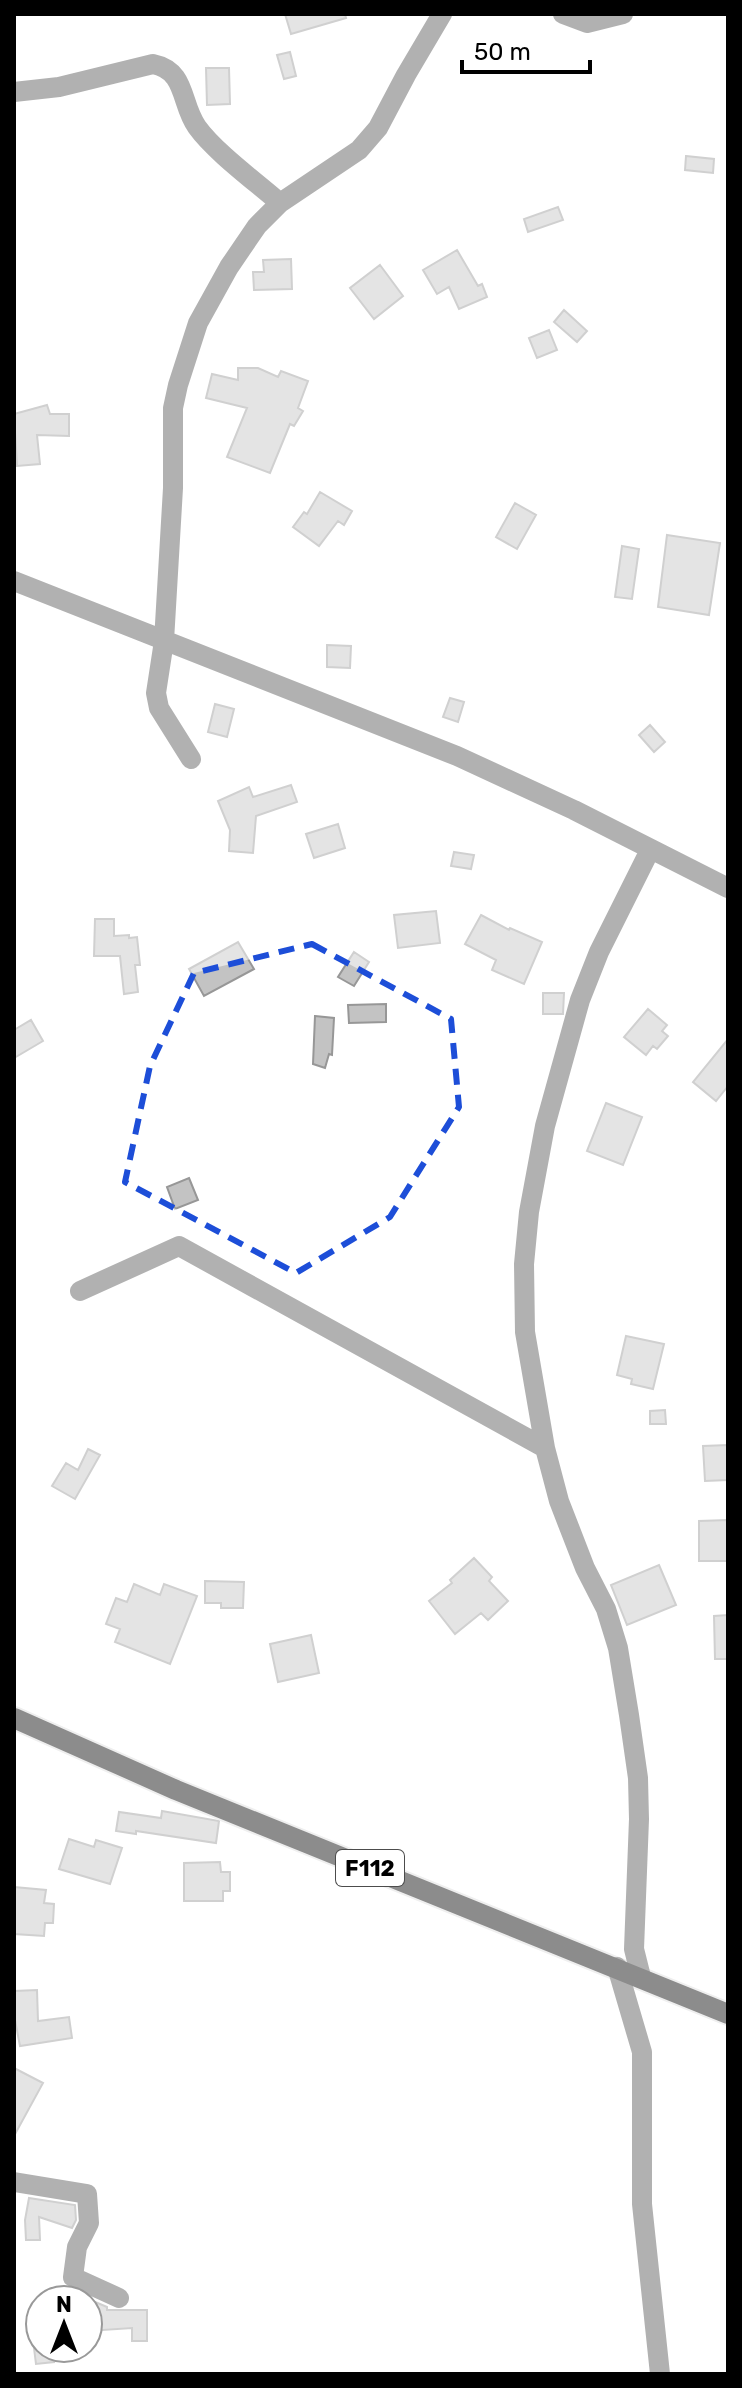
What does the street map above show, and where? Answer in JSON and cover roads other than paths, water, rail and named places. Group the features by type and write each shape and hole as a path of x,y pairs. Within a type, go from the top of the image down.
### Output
{"main road":[{"name":"F112","path":"14,1718 176,1790 728,2014"}],"street":[{"path":"191,759 159,708 156,693 164,641 173,488 173,408 198,323 229,267 257,226 280,203 359,150 378,128 442,14"},
{"path":"563,14 587,23 623,14"},
{"path":"14,92 59,87 153,64 164,67 171,71 182,89 188,110 198,127 280,203"},
{"path":"14,581 457,756 574,810 728,888"},
{"path":"641,1977 634,1949 638,1778 618,1648 606,1609 585,1568 559,1501 545,1448 525,1332 524,1264 529,1212 545,1126 580,1000 599,952 650,850"},
{"path":"80,1291 179,1246 545,1448"},
{"path":"617,1967 642,2052 642,2204 660,2374"},
{"path":"14,2182 87,2194 89,2223 77,2247 73,2277 119,2298"}]}
